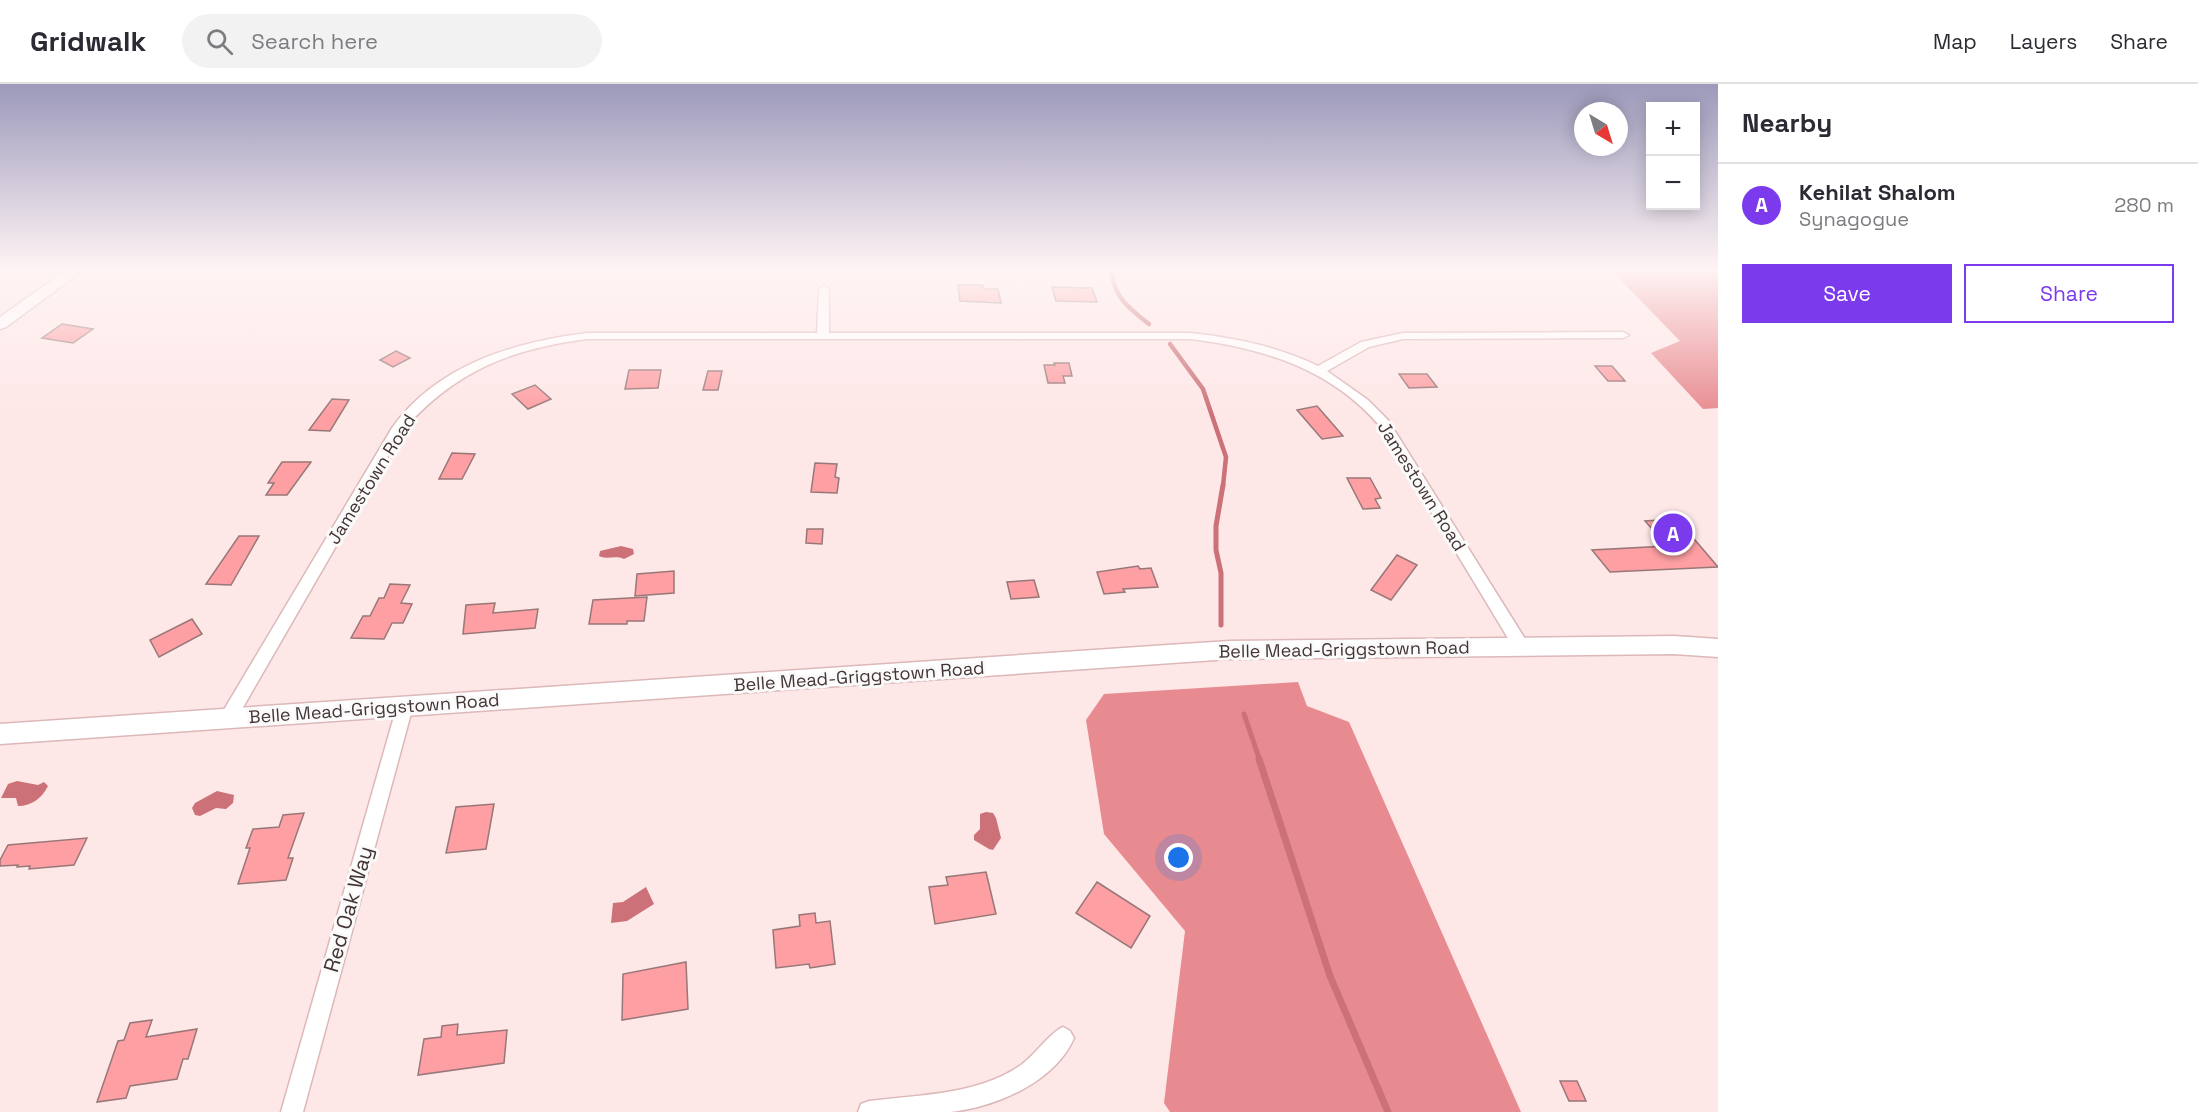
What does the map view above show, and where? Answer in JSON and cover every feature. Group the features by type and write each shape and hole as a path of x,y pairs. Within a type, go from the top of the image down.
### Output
{"street":[{"path":"823,319 823,335"},
{"name":"Jamestown Road","path":"228,718 398,428 423,398 452,377 480,362 509,351 565,338 823,335 1191,336 1254,346 1319,370 1356,394 1384,423 1521,646"},
{"path":"1319,370 1365,344 1403,336 1623,335"},
{"name":"Belle Mead-Griggstown Road","path":"0,734 1178,653 1521,646 1674,645 1718,648"},
{"name":"Red Oak Way","path":"291,1112 405,706"},
{"path":"869,1112 984,1094 1024,1078 1053,1054 1063,1038"}],"shaded area":[{"path":"1659,319 1718,319 1718,408 1703,409 1651,353 1680,341"},
{"path":"621,546 633,549 634,554 624,559 599,556 600,551"},
{"path":"1298,682 1307,706 1349,722 1521,1112 1170,1112 1164,1103 1185,931 1104,834 1086,720 1104,694"},
{"path":"17,781 38,785 44,782 48,786 36,800 28,805 18,806 16,798 1,798 8,784"},
{"path":"217,791 234,795 233,803 226,809 216,808 200,816 195,815 192,808 195,803"},
{"path":"993,813 996,818 1001,838 993,850 974,840 974,835 980,829 980,814"},
{"path":"646,887 654,904 627,921 611,923 613,903 623,902"}],"building":[{"path":"62,324 93,329 73,343 42,338"},
{"path":"396,351 410,358 393,367 380,360"},
{"path":"1054,363 1069,363 1072,376 1063,376 1065,383 1048,383 1044,365 1055,365"},
{"path":"1595,366 1612,366 1625,381 1608,381"},
{"path":"629,370 661,370 658,388 625,389"},
{"path":"708,371 722,371 718,390 703,390"},
{"path":"1399,374 1427,374 1437,387 1409,388"},
{"path":"535,385 551,399 528,409 512,394"},
{"path":"332,399 349,400 330,431 309,430"},
{"path":"1317,406 1343,436 1322,439 1297,410"},
{"path":"452,453 475,454 462,479 439,479"},
{"path":"282,462 311,462 287,495 266,495 274,483 268,483"},
{"path":"815,463 837,464 835,477 839,478 837,493 811,492"},
{"path":"1347,478 1370,478 1381,498 1375,499 1380,508 1363,509"},
{"path":"1677,519 1718,567 1610,572 1592,550 1667,546 1645,521"},
{"path":"807,529 823,529 822,544 806,543"},
{"path":"239,536 259,536 231,585 206,584"},
{"path":"1397,555 1417,565 1391,600 1371,590"},
{"path":"1138,566 1140,569 1151,568 1158,587 1123,589 1125,592 1104,594 1097,572"},
{"path":"674,571 674,593 635,596 637,574"},
{"path":"1034,580 1039,597 1011,599 1007,582"},
{"path":"390,584 410,585 401,603 412,604 403,623 392,623 384,639 351,638 363,616 370,616 379,598 384,598"},
{"path":"647,597 644,621 627,621 627,624 589,624 593,600"},
{"path":"495,603 493,613 538,609 535,628 463,634 466,605"},
{"path":"192,619 202,634 159,657 150,640"},
{"path":"494,804 486,849 446,853 456,807"},
{"path":"304,813 288,858 293,858 286,880 238,884 250,848 246,848 253,829 279,827 283,815"},
{"path":"87,838 74,865 29,869 30,866 0,866 0,860 8,845"},
{"path":"986,872 996,914 935,924 929,887 948,885 946,877"},
{"path":"1097,882 1150,916 1131,948 1076,913"},
{"path":"815,913 816,923 830,921 835,964 810,968 809,964 776,968 773,930 800,926 799,915"},
{"path":"686,962 688,1009 622,1020 623,974"},
{"path":"152,1020 146,1037 197,1029 188,1059 183,1059 177,1079 130,1086 126,1098 97,1102 118,1041 124,1040 130,1023"},
{"path":"458,1024 457,1035 507,1030 504,1063 418,1075 424,1039 441,1037 442,1026"},
{"path":"1560,1081 1577,1081 1586,1101 1569,1101"}],"waterway":[{"path":"1143,319 1149,324"},
{"path":"1170,344 1203,389 1226,457 1223,486"},
{"path":"1221,625 1221,573 1216,550 1216,526 1223,485"},
{"path":"1244,714 1260,761"},
{"path":"1259,759 1330,976 1388,1112"}],"place":[{"name":"Kehilat Shalom","path":"1673,533"}]}
